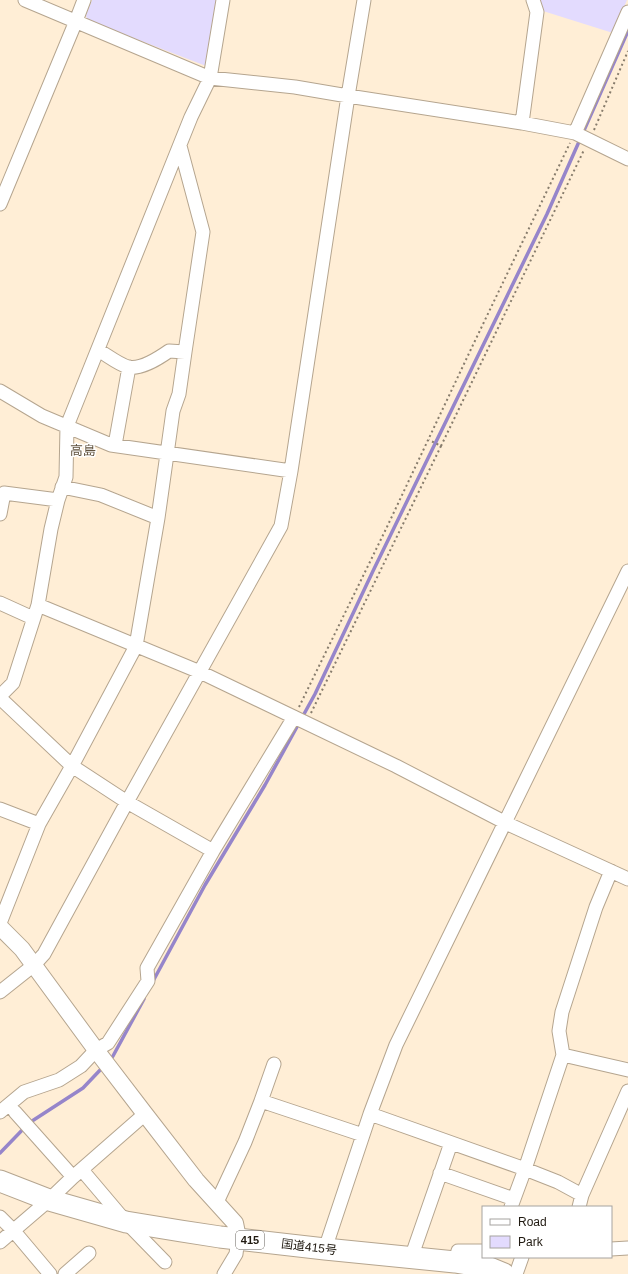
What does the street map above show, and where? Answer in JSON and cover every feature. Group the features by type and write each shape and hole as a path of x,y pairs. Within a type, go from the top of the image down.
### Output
{"highway":[{"name":"国道415号","path":"0,1181 49,1200 126,1222 181,1231 326,1249 455,1262 487,1267 504,1274"}],"street":[{"path":"25,0 210,78 295,87 522,123 575,133 628,159"},
{"path":"0,204 84,0"},
{"path":"213,851 126,802 72,766 0,697 13,683 38,605 51,529 66,476 67,426 191,117 210,78 223,0"},
{"path":"0,992 34,965 44,954 126,802 281,526 291,471 364,0"},
{"path":"522,123 537,12 533,0"},
{"path":"575,133 628,12"},
{"path":"0,923 39,824 72,766 136,646 158,518 174,411 179,394 203,232 180,146"},
{"path":"98,350 134,368 148,364 160,358 169,351 185,352"},
{"path":"115,445 130,367"},
{"path":"0,391 42,416 111,445 291,471"},
{"path":"62,487 101,495 158,518"},
{"path":"0,514 4,493 58,500"},
{"path":"326,1249 370,1114 396,1045 628,571"},
{"path":"0,603 33,618"},
{"path":"38,605 200,672 396,766 505,822 628,879"},
{"path":"0,1112 24,1092 59,1080 81,1066 96,1050 108,1043 148,981 147,968 213,851 294,717"},
{"path":"0,809 39,824"},
{"path":"440,1173 513,1203 563,1055 559,1031 562,1012 596,907 611,871"},
{"path":"0,927 22,949 96,1050 196,1180 235,1224 238,1238 236,1254 224,1274"},
{"path":"563,1055 628,1070"},
{"path":"217,1202 245,1142 274,1064"},
{"path":"370,1114 558,1182 581,1201 628,1091"},
{"path":"261,1101 363,1135"},
{"path":"15,1112 78,1173 165,1262"},
{"path":"0,1242 145,1114"},
{"path":"411,1258 451,1143"},
{"path":"0,1217 13,1230 50,1274"},
{"path":"612,1249 628,1248"},
{"path":"455,1262 458,1251 482,1251"},
{"path":"65,1274 89,1254"},
{"path":"516,1274 522,1258"}],"path":[{"path":"306,723 589,140 628,51"},
{"path":"294,717 429,440 575,133"},
{"path":"429,440 441,446"}],"green space":[{"path":"92,0 216,0 206,66 87,20 86,15"},
{"path":"540,0 627,0 613,33 543,11"}],"waterway":[{"path":"152,983 205,885 265,785 315,694 373,571 547,214 628,31"},
{"path":"110,1060 144,999"},
{"path":"0,1153 29,1123 83,1088 103,1067"}],"district":[{"name":"高島","path":"83,450"}]}
